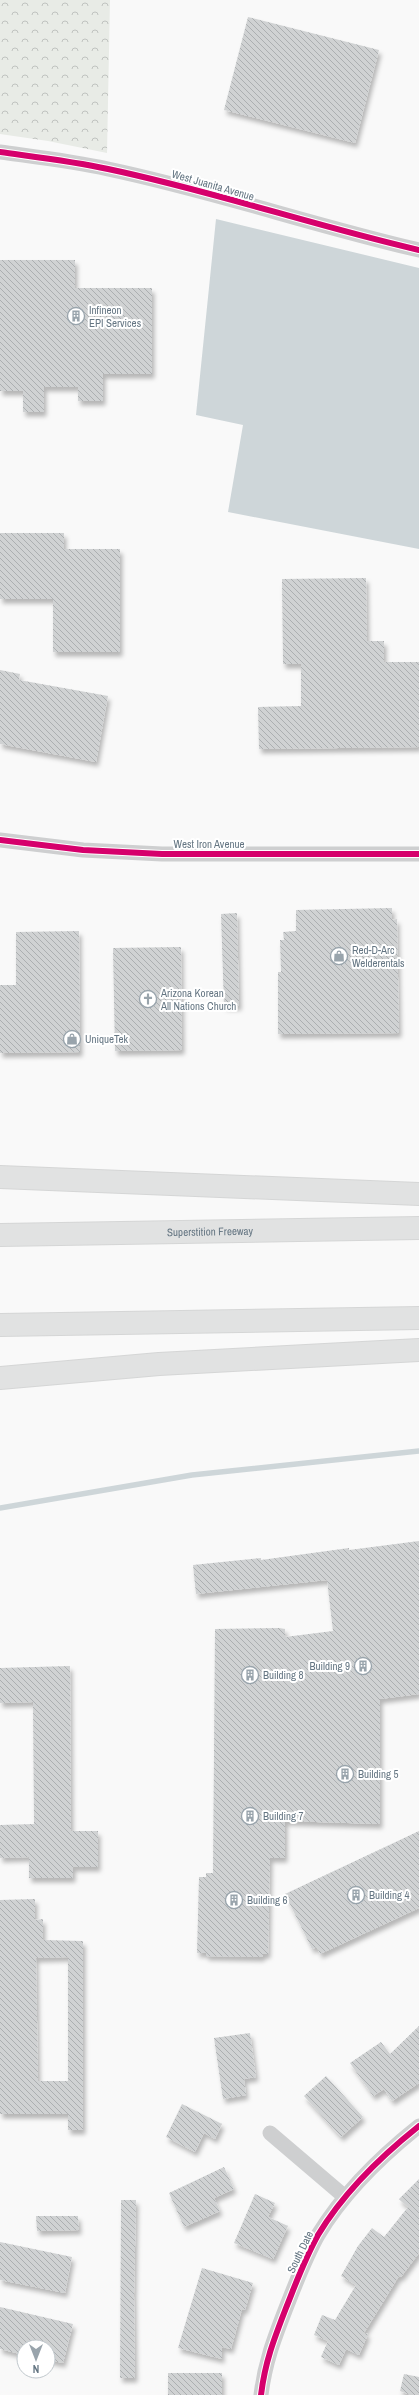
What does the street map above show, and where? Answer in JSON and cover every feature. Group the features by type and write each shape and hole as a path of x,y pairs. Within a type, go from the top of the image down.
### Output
{"highway":[{"path":"0,1177 419,1194"},
{"name":"Superstition Freeway","path":"0,1235 419,1228"},
{"path":"0,1325 419,1318"},
{"path":"0,1378 159,1364 419,1350"}],"street":[{"name":"West Juanita Avenue","path":"0,152 114,170 172,184 348,233 419,250"},
{"name":"West Iron Avenue","path":"0,840 83,850 162,854 419,854"},
{"name":"South Date","path":"261,2395 265,2364 300,2271 319,2235 345,2197 384,2155 419,2126"},
{"path":"270,2133 345,2197"}],"green space":[{"path":"0,0 110,0 107,153 48,141 0,134"}],"shaded area":[{"path":"216,219 419,268 419,549 228,512 243,425 196,415"}],"building":[{"path":"248,17 379,50 355,143 224,110"},
{"name":"Infineon EPI Services","path":"0,260 75,260 75,288 152,288 152,374 103,374 103,401 78,401 78,387 44,387 44,412 23,412 23,391 0,391"},
{"path":"0,533 64,533 64,549 120,549 120,652 53,652 53,599 0,599"},
{"path":"366,578 367,641 384,641 384,662 419,662 419,747 259,749 258,707 301,706 301,664 283,664 282,579"},
{"path":"0,670 20,674 19,680 108,696 96,762 0,744"},
{"name":"Red-D-Arc Welderentals","path":"392,908 392,920 397,919 399,1033 278,1034 278,972 281,972 280,940 284,940 283,932 296,931 296,910"},
{"path":"237,913 239,1006 224,1006 221,914"},
{"path":"79,931 80,1052 0,1053 0,985 16,985 16,932"},
{"name":"Arizona Korean All Nations Church","path":"181,947 182,1050 115,1051 113,948"},
{"path":"419,1541 419,1694 380,1699 380,1824 285,1821 285,1858 270,1858 268,1954 263,1954 262,1957 206,1956 206,1953 197,1953 199,1877 206,1877 206,1873 213,1873 215,1629 279,1628 285,1629 285,1637 333,1631 327,1580 196,1594 193,1565 261,1558 261,1560 349,1548 349,1550"},
{"path":"70,1666 71,1831 98,1831 98,1867 73,1867 73,1878 29,1878 29,1857 0,1858 0,1825 34,1824 33,1702 0,1703 0,1668"},
{"name":"Building 4","path":"419,1831 419,1908 320,1954 317,1947 312,1949 285,1894"},
{"path":"35,1899 35,1920 43,1919 43,1940 83,1941 83,2130 68,2130 68,2114 0,2114 0,1900","holes":["68,1957 68,2081 38,2081 36,1958"]},
{"path":"419,2026 419,2083 392,2101 384,2089 373,2096 350,2063 381,2042 390,2054"},
{"path":"250,2033 256,2077 244,2079 246,2095 223,2099 214,2038"},
{"path":"326,2076 363,2117 341,2137 304,2096"},
{"path":"182,2104 222,2124 215,2139 204,2133 195,2152 166,2137"},
{"path":"224,2167 234,2189 214,2198 220,2211 184,2227 169,2193"},
{"path":"419,2179 419,2253 401,2277 399,2276 364,2333 368,2334 359,2355 346,2349 339,2365 321,2357 328,2341 314,2335 322,2315 335,2320 356,2285 341,2276 358,2246 372,2228 384,2237 408,2207 399,2199"},
{"path":"255,2194 275,2203 268,2217 288,2226 273,2259 234,2243"},
{"path":"121,2200 136,2200 134,2295 135,2378 120,2378"},
{"path":"36,2216 78,2216 79,2230 37,2231"},
{"path":"0,2242 72,2257 65,2293 0,2280"},
{"path":"202,2268 253,2283 245,2310 242,2309 231,2349 222,2347 222,2359 178,2348"},
{"path":"0,2307 73,2324 63,2363 56,2362 56,2339 16,2339 16,2353 0,2349"},
{"path":"168,2373 222,2373 222,2395 168,2395"},
{"path":"404,2374 419,2377 419,2395 411,2395 400,2391"}],"waterway":[{"path":"0,1508 192,1475 419,1451"}],"cycle path":[{"path":"0,152 54,159 147,178 380,241 419,250"},
{"path":"0,840 83,850 162,854 419,854"},
{"path":"261,2395 265,2372 274,2340 301,2271 318,2235 328,2219 351,2190 390,2150 419,2126"}],"place":[{"name":"Infineon EPI Services","path":"76,316"},
{"name":"Red-D-Arc Welderentals","path":"339,956"},
{"name":"Arizona Korean All Nations Church","path":"148,999"},
{"name":"UniqueTek","path":"72,1039"},
{"name":"Building 9","path":"363,1666"},
{"name":"Building 8","path":"250,1675"},
{"name":"Building 5","path":"345,1774"},
{"name":"Building 7","path":"250,1816"},
{"name":"Building 4","path":"356,1895"},
{"name":"Building 6","path":"234,1900"}]}
